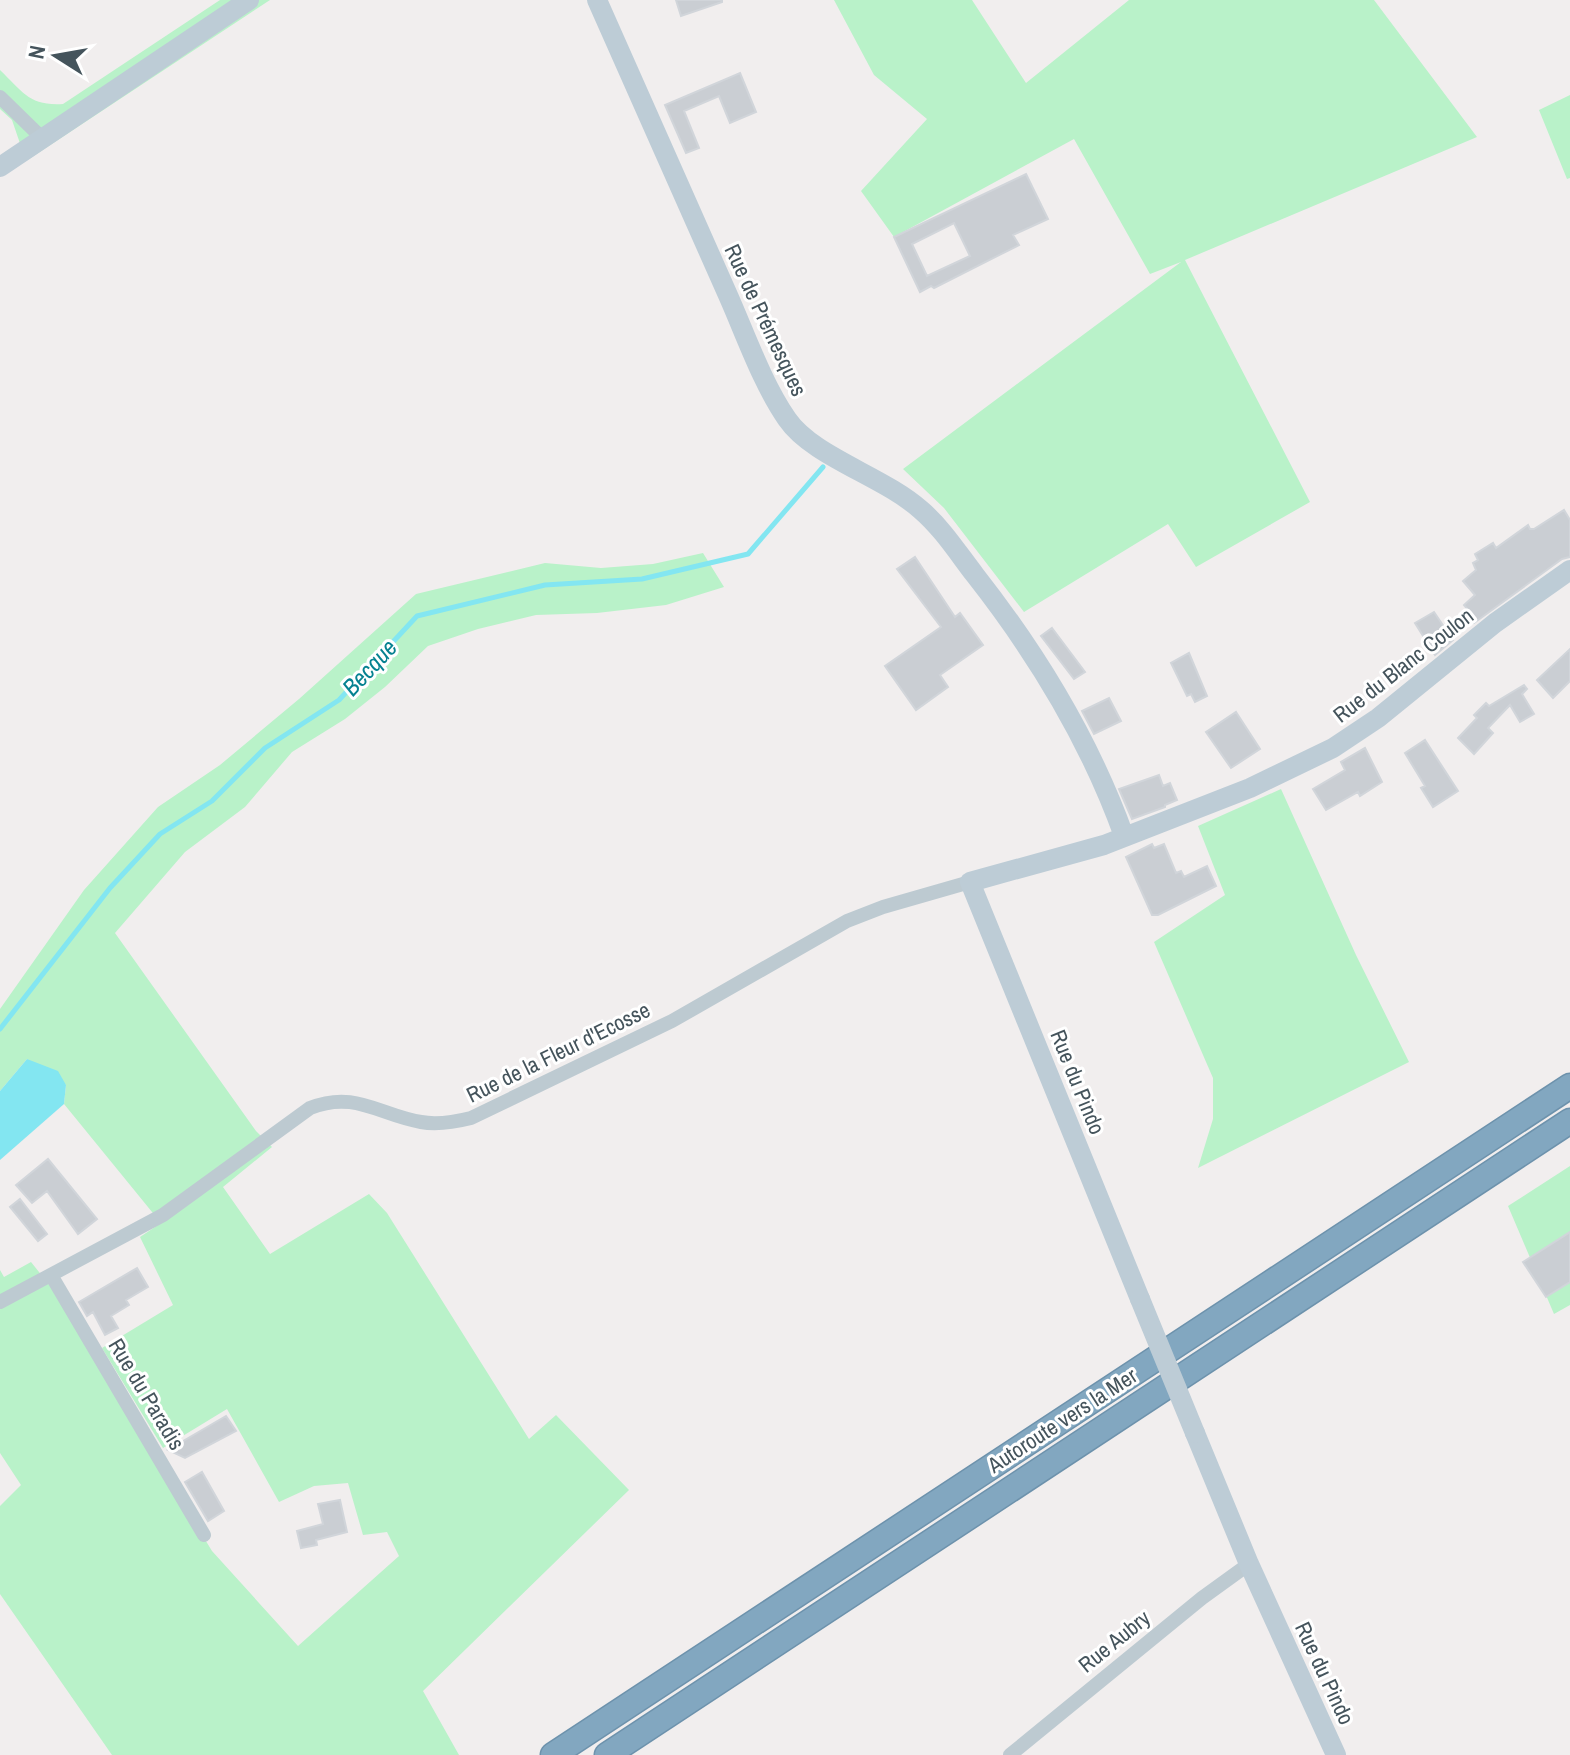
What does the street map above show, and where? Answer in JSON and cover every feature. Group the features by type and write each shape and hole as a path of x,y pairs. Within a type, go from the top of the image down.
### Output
{"highway":[{"name":"Autoroute vers la Mer","path":"553,1755 1570,1086"},
{"path":"607,1755 1570,1121"}],"street":[{"path":"0,167 249,0"},
{"name":"Rue de Prémesques","path":"597,0 787,419 816,446 900,493 923,511 943,534 1013,626 1049,680 1111,801 1124,836"},
{"path":"0,97 42,138"},
{"name":"Rue du Blanc Coulon","path":"970,882 1104,845 1250,788 1333,748 1378,718 1495,623 1570,570"},
{"name":"Rue de la Fleur d'Ecosse","path":"0,1302 163,1215 310,1108 347,1101 422,1122 448,1123 471,1118 672,1021 847,921 883,907 970,882"},
{"name":"Rue du Pindo","path":"970,882 1249,1564 1336,1755"},
{"name":"Rue du Paradis","path":"51,1275 204,1535"},
{"name":"Rue Aubry","path":"1010,1755 1202,1598 1249,1564"}],"green space":[{"path":"220,0 270,0 26,161 12,120 0,109 0,70 34,100 63,104"},
{"path":"834,0 972,0 1026,83 1129,0 1374,0 1477,137 1185,260 1310,502 1196,567 1168,524 1024,612 944,508 903,469 1181,262 1150,274 1074,139 894,237 861,191 927,119 874,75"},
{"path":"1570,95 1570,178 1567,179 1539,110"},
{"path":"703,553 724,587 666,605 597,613 536,615 478,629 428,646 345,719 292,752 245,807 185,852 115,933 256,1131 272,1147 223,1187 270,1254 369,1194 387,1213 529,1439 556,1415 629,1490 423,1691 459,1755 112,1755 0,1594 0,1506 21,1485 0,1453 0,1270 4,1277 31,1262 51,1287 212,1551 298,1646 399,1556 387,1532 363,1535 348,1483 314,1486 279,1502 227,1409 163,1448 102,1348 173,1305 140,1237 161,1223 64,1104 66,1085 27,1059 0,1091 0,1009 84,890 158,807 220,765 416,594 545,563 601,568 653,564"},
{"path":"1281,789 1356,955 1409,1062 1198,1168 1213,1119 1213,1078 1154,942 1225,895 1198,826"},
{"path":"1570,1166 1570,1305 1554,1314 1508,1206"}],"water":[{"path":"27,1059 58,1071 66,1085 64,1104 0,1160 0,1091"}],"building":[{"path":"676,0 722,0 722,2 681,16"},
{"path":"740,73 756,112 730,123 719,96 684,111 699,148 686,153 665,105"},
{"path":"1026,174 1048,219 1013,235 1019,245 920,292 894,237","holes":["954,223 970,256 927,276 912,244"]},
{"path":"1564,510 1570,520 1570,557 1562,559 1474,623 1465,613 1468,610 1464,605 1475,595 1463,581 1476,570 1473,563 1478,560 1475,554 1493,543 1496,548 1528,525 1534,529"},
{"path":"915,557 955,617 960,613 983,645 940,675 948,687 916,710 885,666 941,627 897,569"},
{"path":"1434,612 1453,640 1435,655 1415,623"},
{"path":"1052,628 1085,672 1074,679 1041,636"},
{"path":"1570,649 1570,681 1553,698 1537,680"},
{"path":"1189,653 1207,696 1195,702 1191,694 1187,696 1171,663"},
{"path":"1524,685 1527,689 1522,694 1534,714 1520,722 1510,705 1488,728 1493,733 1474,754 1458,738 1477,718 1474,715 1486,703 1489,706"},
{"path":"1109,698 1121,721 1094,734 1082,711"},
{"path":"1236,712 1260,749 1231,768 1206,732"},
{"path":"1425,740 1458,791 1433,807 1421,788 1425,786 1405,753"},
{"path":"1365,748 1382,782 1360,796 1358,792 1326,810 1313,789 1345,770 1341,762"},
{"path":"1159,775 1163,786 1170,783 1177,800 1132,819 1119,789"},
{"path":"1152,844 1154,848 1164,844 1176,873 1181,871 1184,877 1207,866 1216,886 1158,915 1152,915 1126,857"},
{"path":"48,1159 97,1219 78,1234 47,1191 32,1203 16,1185"},
{"path":"20,1199 47,1234 38,1241 10,1207"},
{"path":"1570,1232 1570,1282 1546,1297 1523,1262"},
{"path":"137,1268 148,1287 126,1300 129,1305 111,1316 118,1328 105,1335 93,1312 87,1316 79,1302"},
{"path":"226,1416 236,1431 185,1458 168,1450"},
{"path":"202,1472 224,1511 208,1521 185,1482"},
{"path":"340,1500 347,1532 316,1540 317,1545 301,1548 297,1531 323,1524 318,1504"}],"waterway":[{"name":"Becque","path":"0,1029 110,888 160,834 212,801 265,748 339,700 417,616 545,585 642,579 748,554 823,467"}]}
